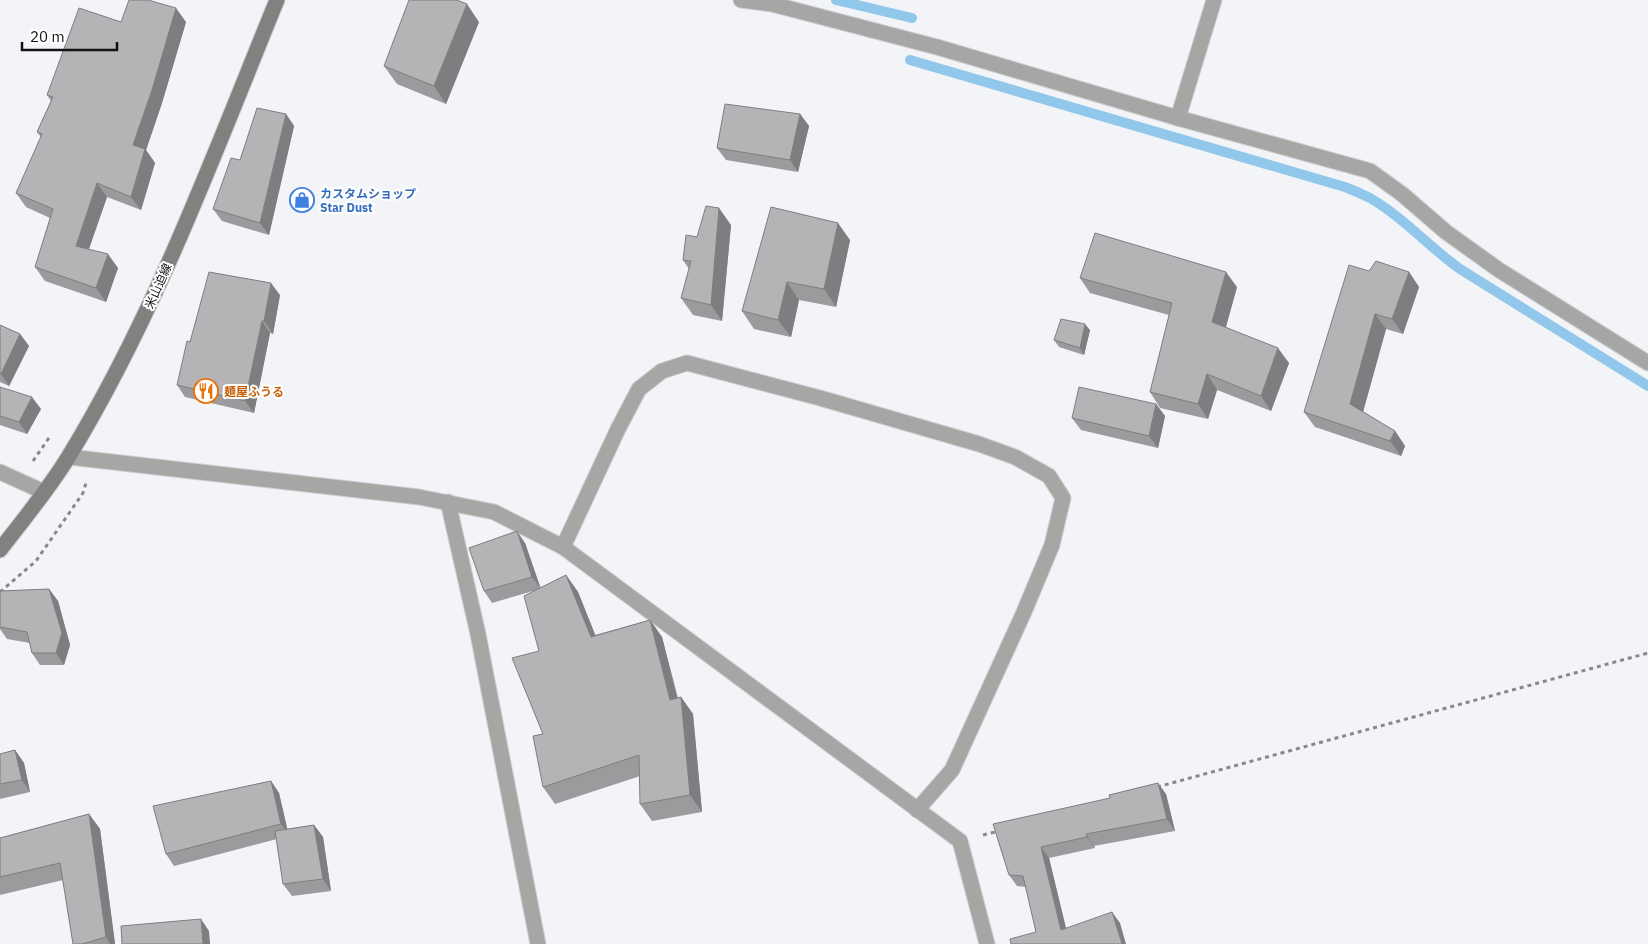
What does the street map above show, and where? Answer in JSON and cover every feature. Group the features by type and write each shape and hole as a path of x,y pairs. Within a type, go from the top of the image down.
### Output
{"main road":[{"name":"米山迫線","path":"0,550 69,457 118,369 155,295 277,0"}],"street":[{"path":"741,0 772,4 937,47 1178,118 1370,171 1402,194 1446,232 1499,270 1648,362"},
{"path":"1178,118 1214,0"},
{"path":"563,547 618,429 639,389 662,371 687,363 820,398 979,444 1015,457 1049,476 1063,498 1052,546 952,770 917,810"},
{"path":"69,457 419,497 448,502 494,512 563,547 960,841 987,944"},
{"path":"0,472 44,492"},
{"path":"448,502 478,634 538,944"}],"path":[{"path":"19,480 54,430"},
{"path":"1151,789 1648,653"},
{"path":"960,841 1008,828"}],"building":[{"path":"129,0 148,0 176,8 152,90 133,145 145,149 131,197 97,183 76,246 108,254 96,288 35,267 53,209 16,193 42,134 37,132 53,97 47,95 79,8 121,22"},
{"path":"409,0 457,0 467,4 434,86 384,66"},
{"path":"725,104 800,114 790,160 717,148"},
{"path":"257,108 286,114 260,223 213,209 231,158 240,160"},
{"path":"706,206 719,208 711,305 681,298 691,261 683,260 686,235 697,237"},
{"path":"771,207 838,223 824,289 787,282 778,320 742,311"},
{"path":"1095,233 1226,272 1212,322 1278,348 1261,396 1207,374 1198,404 1150,392 1172,303 1080,278"},
{"path":"1376,261 1409,272 1392,319 1375,314 1350,404 1395,431 1390,441 1304,412 1349,265 1369,271"},
{"path":"209,272 271,283 245,401 177,385 187,341 190,342"},
{"path":"1061,319 1085,324 1080,348 1054,340"},
{"path":"0,325 20,334 1,374 0,373"},
{"path":"0,387 32,397 19,422 0,416"},
{"path":"1079,387 1156,404 1149,436 1072,418"},
{"path":"517,531 532,577 484,591 469,548"},
{"path":"566,575 591,637 650,620 670,700 681,697 690,795 640,804 639,755 543,787 533,736 543,734 512,658 539,651 524,596"},
{"path":"49,589 62,633 56,653 32,653 27,632 0,627 0,591"},
{"path":"15,750 22,780 0,784 0,754"},
{"path":"271,781 281,824 166,854 153,806"},
{"path":"1158,783 1167,819 1086,834 1087,837 1041,847 1061,930 1112,912 1122,944 1011,944 1010,939 1036,932 1023,876 1009,875 993,824 1110,798 1109,795"},
{"path":"89,814 106,937 82,944 73,944 60,863 0,877 0,838"},
{"path":"314,825 323,879 283,884 275,831"},
{"path":"201,919 203,944 122,944 121,926"}],"waterway":[{"path":"836,0 912,18"},
{"path":"910,60 1358,192 1394,214 1460,269 1648,386"}],"place":[{"name":"カスタムショップ Star Dust","path":"302,200"},
{"name":"麺屋ふうる","path":"206,391"}]}
